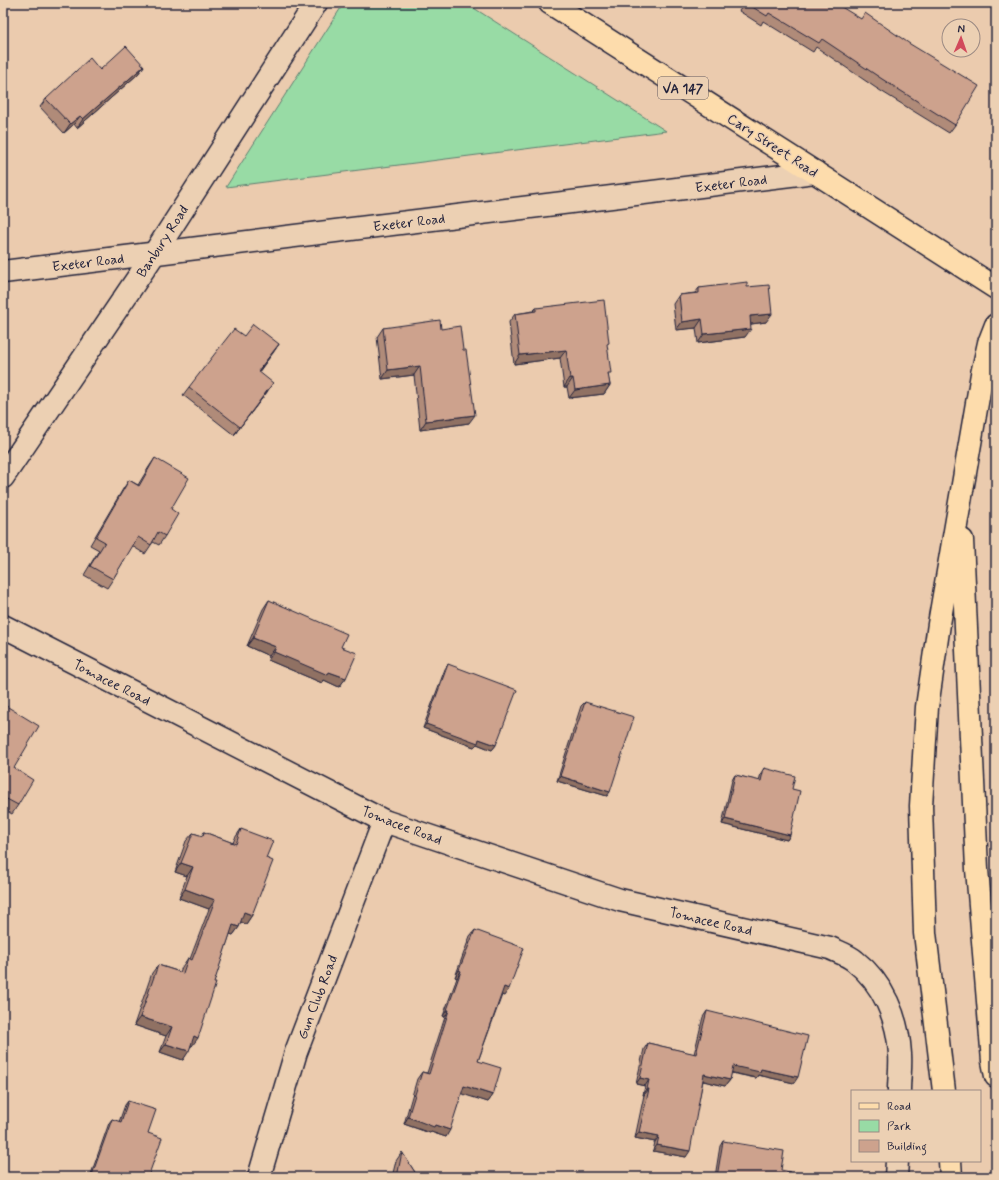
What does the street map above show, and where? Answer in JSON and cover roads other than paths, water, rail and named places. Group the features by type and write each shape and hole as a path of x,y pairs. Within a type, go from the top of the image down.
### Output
{"main road":[{"name":"Cary Street Road","path":"550,3 996,288"},
{"path":"944,1090 925,933 921,806 928,707 939,624 982,374 989,343 996,325"},
{"path":"960,505 977,869 995,1068"},
{"path":"950,1162 951,1177"}],"street":[{"name":"Banbury Road","path":"3,477 154,254 316,3"},
{"name":"Exeter Road","path":"3,272 815,172"},
{"name":"Tomacee Road","path":"3,626 384,821 620,900 830,948 854,960 871,976 886,999 895,1020 900,1054 899,1090"},
{"name":"Gun Club Road","path":"259,1177 296,1052 384,821"},
{"path":"896,1177 897,1162"}]}
